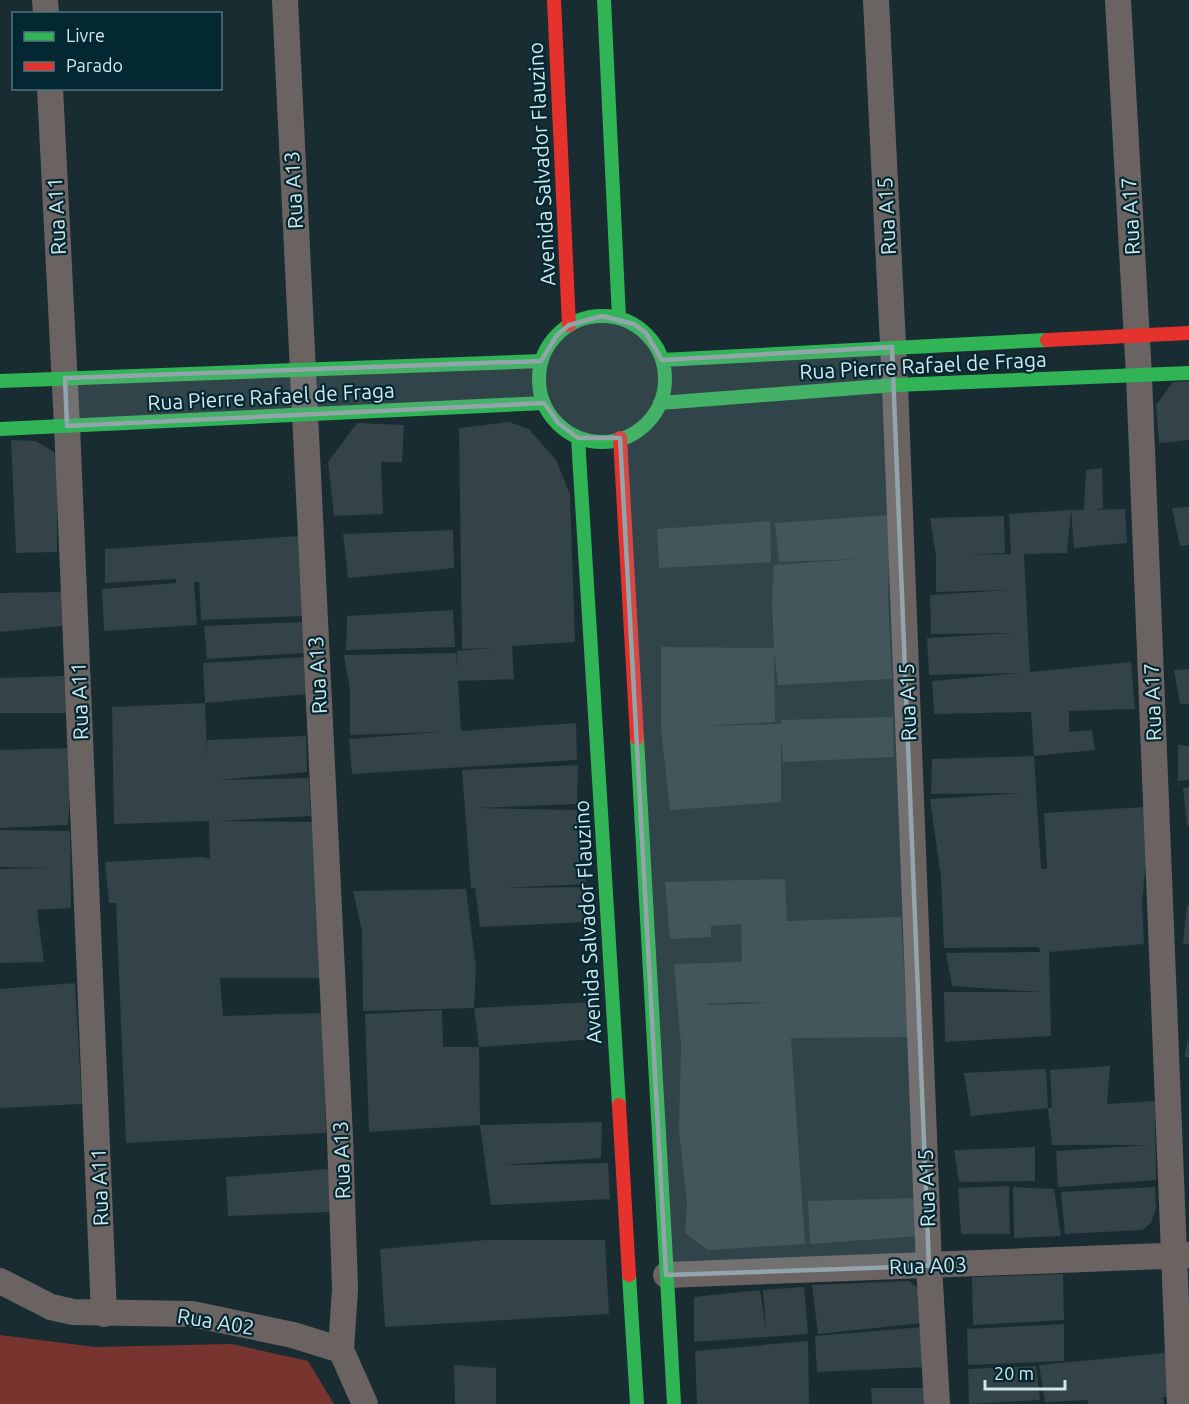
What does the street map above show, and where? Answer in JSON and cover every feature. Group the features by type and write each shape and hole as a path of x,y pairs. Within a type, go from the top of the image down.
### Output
{"street":[{"name":"Rua A13","path":"285,0 301,369 340,1137 345,1289 341,1350"},
{"name":"Avenida Salvador Flauzino","path":"554,0 569,325"},
{"path":"604,0 619,318"},
{"name":"Rua A15","path":"876,0 895,385 929,1266 937,1404"},
{"name":"Rua A17","path":"1118,0 1139,376 1181,1255 1180,1404"},
{"name":"Rua A11","path":"50,90 65,378 104,1314"},
{"path":"585,318 619,318 646,333 662,360 664,389 660,403 644,425 620,438 607,441 578,438 558,423 544,403 539,382 541,361 557,334 569,325 585,318"},
{"name":"Rua Pierre Rafael de Fraga","path":"662,360 892,346 1189,333"},
{"name":"Rua Pierre Rafael de Fraga","path":"0,381 541,361"},
{"name":"Rua Pierre Rafael de Fraga","path":"660,403 895,385 1189,373"},
{"name":"Rua Pierre Rafael de Fraga","path":"0,429 544,403"},
{"name":"Avenida Salvador Flauzino","path":"578,438 637,1404"},
{"path":"620,438 674,1404"},
{"name":"Rua A03","path":"666,1275 1181,1255"},
{"name":"Rua A02","path":"0,1281 51,1307 73,1312 192,1314 293,1335 341,1350"},
{"path":"341,1350 365,1404"}],"highlighted area":[{"path":"602,316 634,324 646,333 662,360 892,347 929,1266 666,1275 620,438 578,438 558,423 544,403 67,426 65,378 541,361 557,335 569,325"}],"shaded area":[{"path":"0,1335 95,1347 232,1344 308,1361 334,1404 0,1404"}],"building":[{"path":"1189,381 1189,440 1159,443 1156,405 1173,382"},
{"path":"509,422 529,429 556,460 570,494 575,642 512,646 514,679 458,681 461,731 576,723 577,760 352,774 349,739 440,732 350,735 350,690 344,655 456,653 457,667 457,651 492,648 462,649 459,428"},
{"path":"357,423 404,425 402,462 381,462 383,514 334,516 328,462"},
{"path":"11,440 36,441 54,452 57,461 57,552 16,553"},
{"path":"1102,468 1103,508 1095,510 1125,509 1127,543 1074,548 1071,510 1084,510 1086,470"},
{"path":"1189,507 1189,545 1180,546 1172,508"},
{"path":"1071,510 1067,553 1024,554 1030,672 1131,662 1135,709 1069,711 1069,732 1092,730 1095,750 1034,756 1031,712 934,714 932,681 1021,673 929,675 927,638 1013,633 931,634 930,595 1008,590 936,592 936,556 930,518 1004,516 1005,553 969,555 1011,554 1009,514"},
{"path":"890,515 888,598 892,679 778,685 774,650 775,722 699,726 781,724 781,720 893,717 894,757 783,762 781,738 781,802 670,810 661,728 661,647 774,648 772,601 774,565 858,559 779,562 775,523"},
{"path":"770,521 771,562 659,568 657,529"},
{"path":"453,530 454,568 348,578 343,534"},
{"path":"299,536 303,616 201,620 199,582 194,582 197,625 104,631 102,589 176,583 176,579 105,583 105,549"},
{"path":"61,592 62,626 0,632 0,593"},
{"path":"453,610 455,647 346,650 347,616"},
{"path":"303,622 305,653 207,659 204,626"},
{"path":"305,657 307,694 205,703 203,663"},
{"path":"1189,669 1189,704 1180,704 1174,670"},
{"path":"64,676 67,713 0,713 0,678"},
{"path":"205,703 207,757 207,740 306,736 307,772 217,780 309,778 311,816 219,821 314,822 321,978 220,978 223,1016 322,1013 326,1133 126,1143 116,903 109,903 105,862 203,857 210,859 209,821 114,824 112,707"},
{"path":"1178,745 1189,746 1189,780 1178,781"},
{"path":"73,748 68,825 0,828 0,750"},
{"path":"1034,756 1041,869 1047,869 1044,813 1145,807 1146,864 1142,902 1144,944 1049,952 1051,1036 945,1042 944,992 1041,992 952,986 946,953 1040,952 1039,947 944,948 941,878 930,799 1022,793 931,794 932,759"},
{"path":"578,765 577,804 476,808 577,810 586,884 505,888 584,887 584,922 480,927 475,888 471,888 462,770"},
{"path":"1189,787 1189,825 1187,825 1183,788"},
{"path":"0,830 70,831 71,908 37,910 44,962 0,963 0,869 49,868 0,867"},
{"path":"785,879 787,921 901,917 908,1037 791,1038 805,1244 708,1250 685,1233 687,1204 679,1130 681,1045 674,964 742,962 741,924 711,926 711,937 670,939 665,882","holes":["745,1002 772,1003 707,1005"]},
{"path":"466,889 476,968 474,1008 363,1011 362,931 353,891"},
{"path":"1187,905 1189,905 1189,944 1183,944"},
{"path":"75,983 82,1104 0,1108 0,989"},
{"path":"595,1002 596,1039 479,1047 474,1008"},
{"path":"442,1010 443,1047 479,1047 480,1125 369,1132 365,1014"},
{"path":"1188,1035 1189,1057 1185,1057"},
{"path":"1110,1066 1107,1104 1155,1101 1156,1180 1058,1187 1056,1151 1150,1145 1052,1145 1048,1108 1052,1107 1050,1070"},
{"path":"1046,1069 1048,1108 971,1116 964,1073"},
{"path":"602,1122 601,1158 502,1165 608,1163 610,1199 491,1205 480,1125"},
{"path":"1035,1147 1035,1181 959,1182 954,1150"},
{"path":"328,1169 330,1212 228,1216 226,1177"},
{"path":"1009,1186 1010,1234 961,1234 958,1188"},
{"path":"1013,1187 1054,1189 1061,1236 1014,1238"},
{"path":"1155,1187 1156,1208 1151,1223 1142,1230 1065,1234 1061,1192"},
{"path":"916,1198 919,1236 810,1244 808,1201"},
{"path":"486,1240 605,1240 609,1314 385,1327 380,1249"},
{"path":"1063,1274 1064,1320 973,1325 972,1277"},
{"path":"909,1281 919,1289 922,1323 818,1334 812,1285"},
{"path":"804,1287 808,1334 694,1342 694,1297 760,1290 766,1330 763,1290"},
{"path":"1064,1324 1064,1361 968,1365 967,1329"},
{"path":"923,1327 927,1367 817,1372 815,1336"},
{"path":"808,1341 809,1404 697,1404 695,1351"},
{"path":"1165,1353 1168,1397 1163,1397 1164,1404 1088,1404 1088,1400 1045,1402 1039,1365"},
{"path":"454,1365 496,1368 496,1404 455,1404"},
{"path":"1036,1366 1040,1400 969,1404 968,1369"},
{"path":"871,1388 929,1388 927,1404 872,1404"}],"traffic: fast":[{"path":"604,0 619,318"},
{"path":"602,316 626,321 646,335 660,355 665,379 660,403 646,423 626,437 602,442 578,437 558,423 544,403 539,379 544,355 558,335 578,321 602,316"},
{"path":"662,360 1047,340"},
{"path":"0,381 541,361"},
{"path":"660,403 895,385 1189,373"},
{"path":"0,429 544,403"},
{"path":"578,438 619,1105"},
{"path":"637,738 674,1404"},
{"path":"629,1275 637,1404"}],"traffic: jam":[{"path":"554,0 569,325"},
{"path":"1047,340 1189,333"},
{"path":"620,438 637,738"},
{"path":"619,1105 629,1275"}]}
